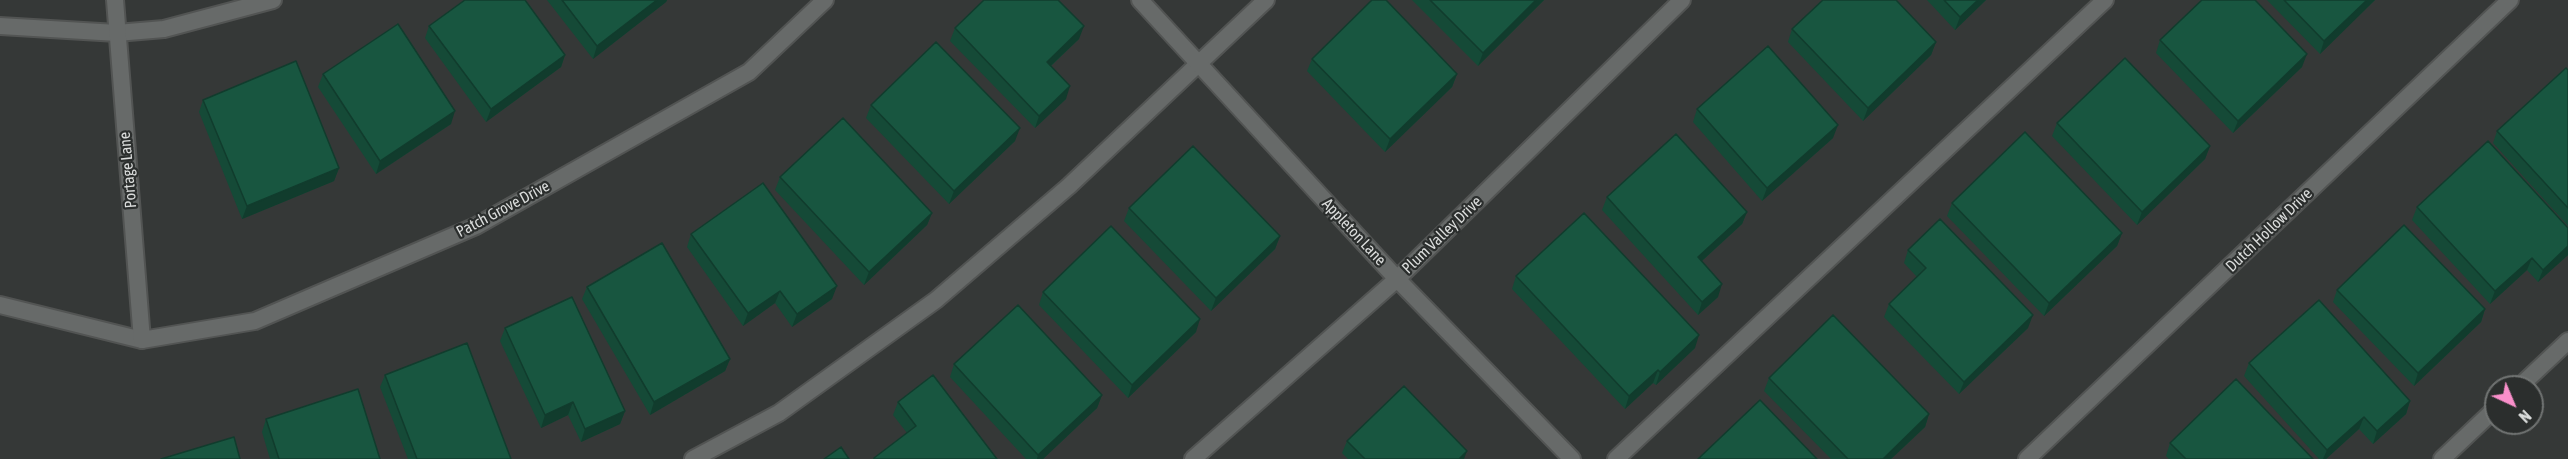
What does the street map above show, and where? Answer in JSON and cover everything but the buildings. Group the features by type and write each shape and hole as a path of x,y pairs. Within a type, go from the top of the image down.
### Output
{"street":[{"name":"Portage Lane","path":"115,0 142,340"},
{"path":"0,26 117,33 164,29 273,0"},
{"name":"Patch Grove Drive","path":"142,340 255,321 476,226 749,72 825,0"},
{"name":"Appleton Lane","path":"1140,0 1397,279 1572,459"},
{"path":"693,459 779,413 936,300 1069,186 1266,0"},
{"name":"Plum Valley Drive","path":"1193,459 1397,279 1682,0"},
{"path":"1616,459 2105,0"},
{"name":"Dutch Hollow Drive","path":"2027,459 2510,0"},
{"path":"0,305 142,340"},
{"path":"2532,375 2568,341"},
{"path":"2442,459 2484,419"}]}
